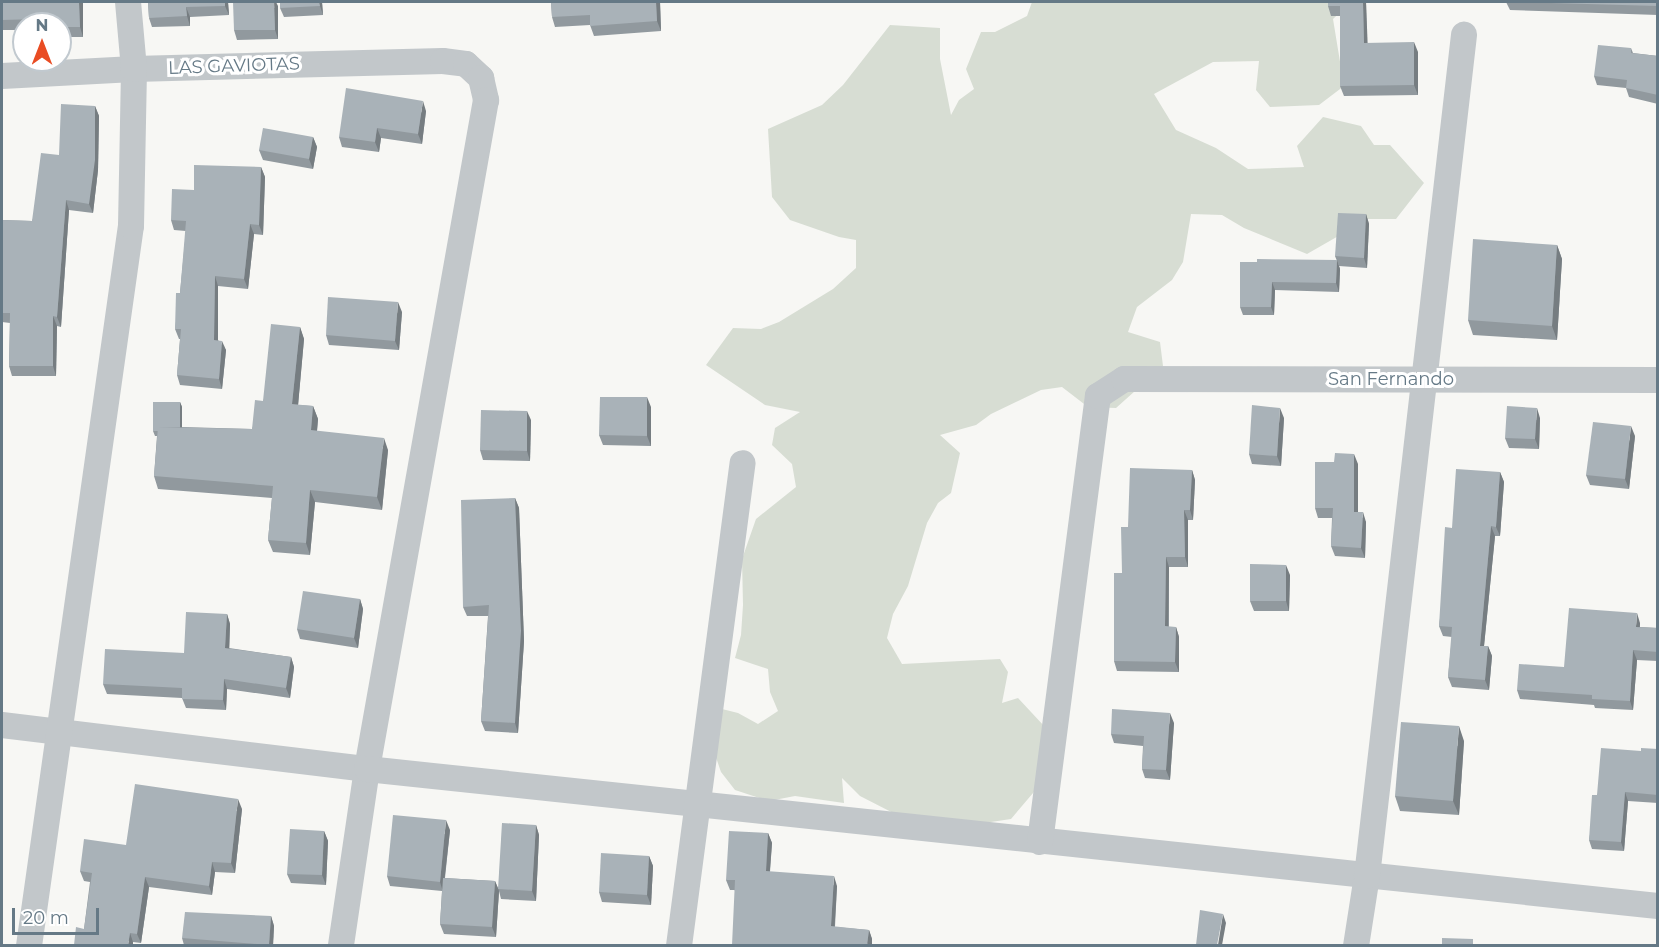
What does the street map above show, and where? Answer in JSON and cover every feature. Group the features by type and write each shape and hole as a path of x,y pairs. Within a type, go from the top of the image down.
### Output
{"street":[{"path":"30,945 131,226 134,69 128,2"},
{"path":"1356,945 1367,876 1464,35"},
{"name":"LAS GAVIOTAS","path":"2,76 134,69 443,61 466,64 481,78 486,100 367,769"},
{"name":"San Fernando","path":"1040,842 1098,396 1124,379 1658,380"},
{"path":"679,945 700,803 743,463"},
{"path":"2,725 367,769 1658,906"},
{"path":"341,945 367,769"}],"shaded area":[{"path":"1032,2 1351,2 1333,19 1344,86 1319,105 1270,107 1256,90 1259,61 1213,62 1154,94 1176,130 1216,148 1248,169 1304,167 1297,146 1323,117 1361,126 1374,145 1390,145 1424,183 1396,219 1368,219 1307,254 1244,228 1222,215 1191,214 1183,262 1172,280 1137,307 1128,332 1160,342 1163,366 1116,408 1088,407 1062,387 1041,390 991,414 976,425 940,435 960,453 951,493 938,503 927,523 908,586 893,614 887,638 902,664 1000,659 1008,672 1002,703 1018,698 1058,741 1039,786 1011,819 964,826 903,818 860,796 842,778 844,803 795,796 769,801 735,790 721,772 709,737 718,708 738,713 758,724 778,711 770,692 768,669 735,658 741,635 742,559 756,519 796,487 792,464 772,445 775,428 800,412 765,405 706,365 733,328 761,329 779,322 833,289 856,268 856,240 839,237 790,220 772,197 768,129 822,105 843,85 890,25 940,28 940,59 951,115 959,100 974,89 966,69 981,32 995,32 1027,16"}],"building":[{"path":"2,2 79,2 80,27 72,27 72,12 12,12 12,20 2,20"},
{"path":"148,2 225,2 225,6 186,7 187,16 149,18"},
{"path":"233,2 274,2 275,30 234,30"},
{"path":"280,2 319,2 320,6 280,8"},
{"path":"551,2 656,2 657,21 590,26 590,15 552,17"},
{"path":"1328,2 1363,2 1364,43 1414,42 1414,85 1340,86 1340,6 1328,6"},
{"path":"1513,2 1658,2 1658,6"},
{"path":"1598,45 1631,48 1631,53 1658,56 1658,95 1626,88 1627,80 1594,76"},
{"path":"346,88 423,101 418,134 377,128 375,142 339,137"},
{"path":"61,104 95,106 95,160 89,204 66,200 57,317 53,316 53,366 9,366 10,313 2,313 2,220 32,221 41,153 59,155"},
{"path":"263,128 313,137 309,159 259,150"},
{"path":"194,165 261,167 259,225 250,224 244,279 215,276 214,340 222,341 219,379 177,375 181,329 175,329 176,293 180,293 186,221 171,220 172,189 194,190"},
{"path":"1338,213 1366,214 1364,258 1335,256"},
{"path":"1473,239 1557,245 1552,326 1468,320"},
{"path":"1257,259 1337,260 1336,283 1272,282 1271,307 1240,307 1240,262 1257,262"},
{"path":"328,297 398,302 395,341 326,335"},
{"path":"271,324 300,327 292,404 313,406 311,430 384,438 377,497 310,490 306,543 268,540 273,486 154,476 158,427 252,429 255,400 263,401"},
{"path":"600,397 647,397 647,436 599,435"},
{"path":"153,402 180,402 180,427 158,427 158,431 153,431"},
{"path":"1252,405 1280,408 1277,456 1249,454"},
{"path":"1507,406 1537,408 1535,439 1505,438"},
{"path":"481,410 527,411 527,451 480,450"},
{"path":"1593,422 1631,426 1625,479 1586,475"},
{"path":"1335,453 1354,454 1354,512 1363,512 1361,548 1331,546 1333,508 1315,508 1315,462 1334,462"},
{"path":"1130,468 1192,470 1190,510 1184,510 1185,557 1166,557 1165,626 1176,627 1175,662 1114,661 1114,573 1122,573 1121,527 1128,527"},
{"path":"1456,469 1500,472 1496,527 1491,526 1480,646 1488,646 1485,680 1448,677 1452,627 1439,626 1445,527 1452,528"},
{"path":"515,498 521,631 515,723 481,721 489,605 463,607 461,500"},
{"path":"1250,564 1286,565 1286,601 1250,601"},
{"path":"303,591 360,599 354,638 297,629"},
{"path":"1569,608 1637,613 1636,627 1658,628 1658,652 1633,650 1630,701 1592,699 1592,695 1517,690 1519,664 1564,667"},
{"path":"186,612 227,614 225,648 291,657 286,688 224,679 223,700 182,699 182,688 103,684 105,649 184,653"},
{"path":"1112,709 1170,713 1166,770 1142,769 1144,736 1111,734"},
{"path":"1401,722 1459,726 1453,801 1395,796"},
{"path":"1601,748 1641,751 1641,748 1658,749 1658,795 1625,792 1621,842 1589,840 1592,795 1597,795"},
{"path":"135,784 238,799 231,863 212,862 209,886 145,877 137,934 130,933 128,945 74,945 76,927 84,929 92,873 80,871 84,839 126,845"},
{"path":"393,815 446,820 440,882 387,876"},
{"path":"502,823 536,825 532,891 498,889"},
{"path":"290,829 324,831 322,875 287,874"},
{"path":"729,831 768,833 766,871 834,876 831,926 869,930 867,945 732,945 735,880 726,880"},
{"path":"601,853 649,856 647,895 599,892"},
{"path":"443,878 495,881 492,927 440,924"},
{"path":"1200,910 1223,914 1217,945 1196,945"},
{"path":"185,912 271,916 269,945 182,938"},
{"path":"1442,938 1473,939 1473,945 1442,945"}]}
